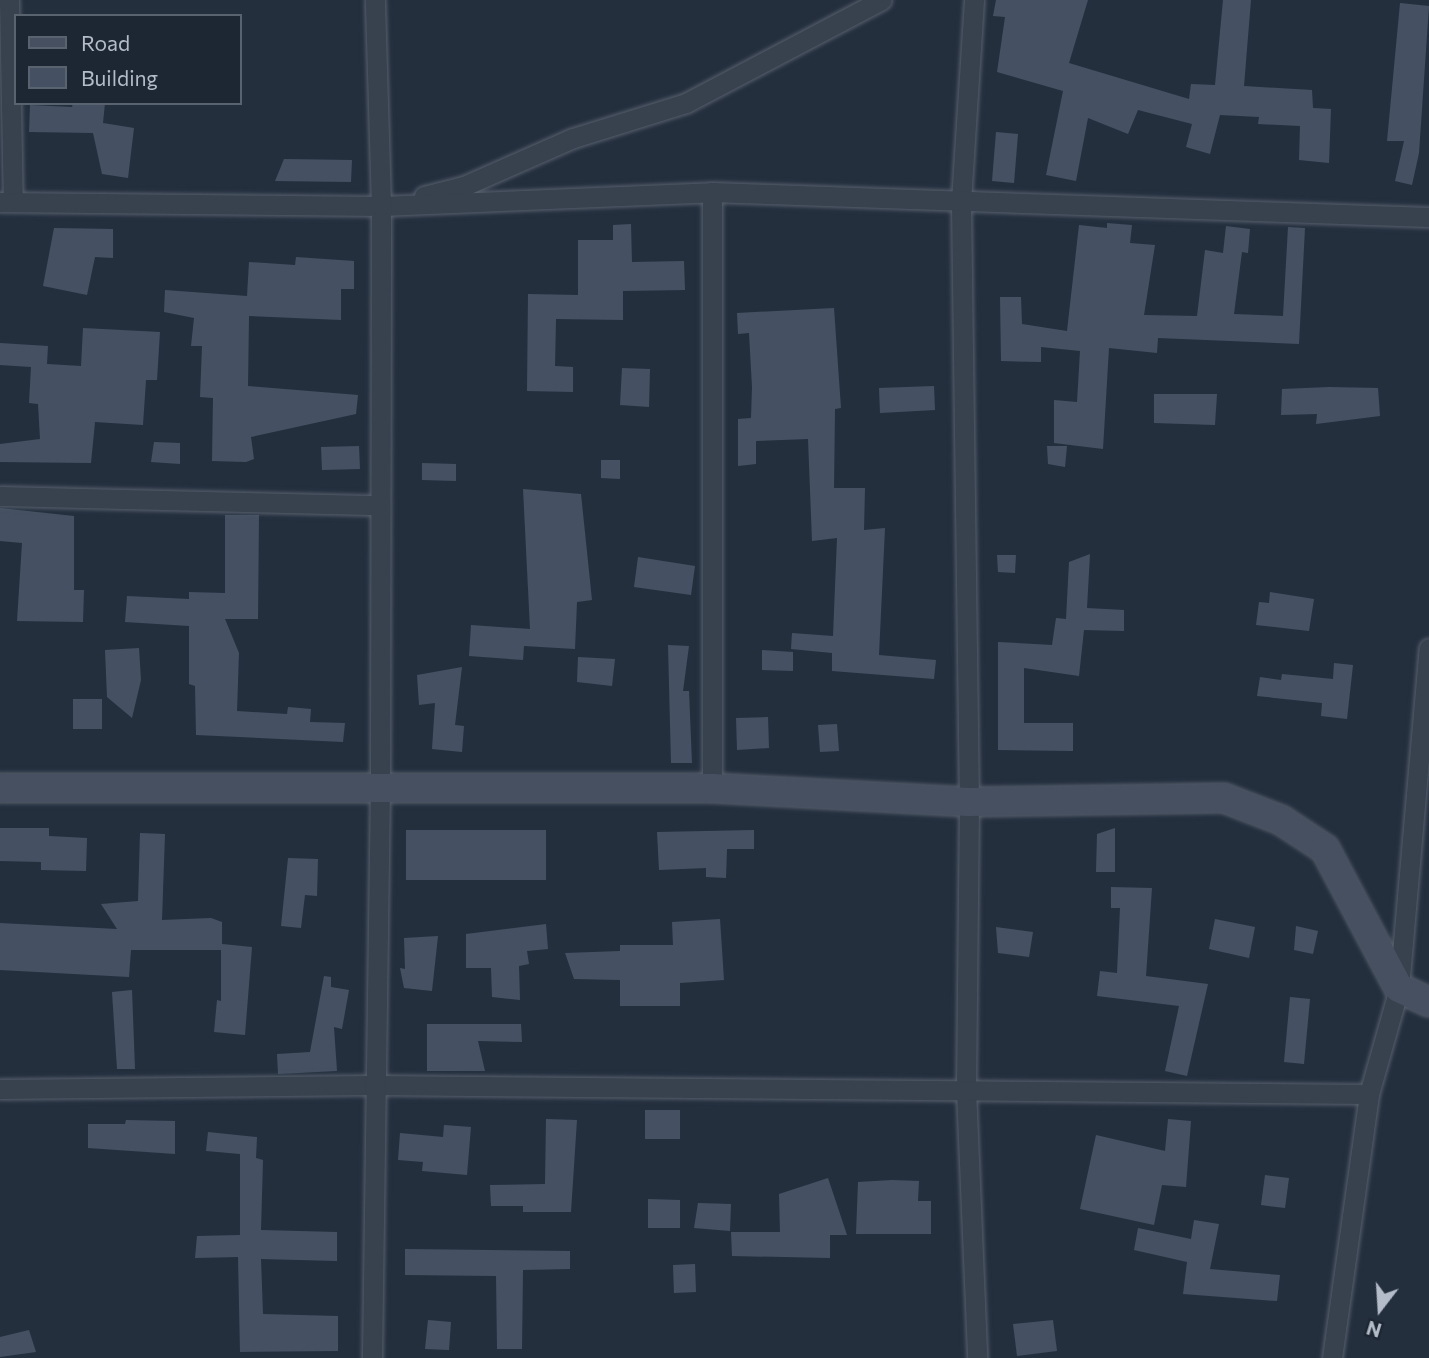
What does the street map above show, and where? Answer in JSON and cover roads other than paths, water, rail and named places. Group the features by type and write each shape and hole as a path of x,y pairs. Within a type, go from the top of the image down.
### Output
{"street":[{"path":"9,0 6,202 381,206 712,192 1429,217"},
{"path":"372,1358 373,1085 380,788 381,206 375,0"},
{"path":"381,206 464,186 573,138 687,103 881,0"},
{"path":"974,0 961,202 969,802 966,1090 977,1358"},
{"path":"712,192 712,788"},
{"path":"0,496 379,505"},
{"path":"1332,1358 1369,1094 1399,988 1429,648"},
{"path":"0,788 712,788 969,802 1224,798 1281,820 1325,849 1399,988 1429,1002"},
{"path":"0,1089 373,1085 1369,1094"}]}
